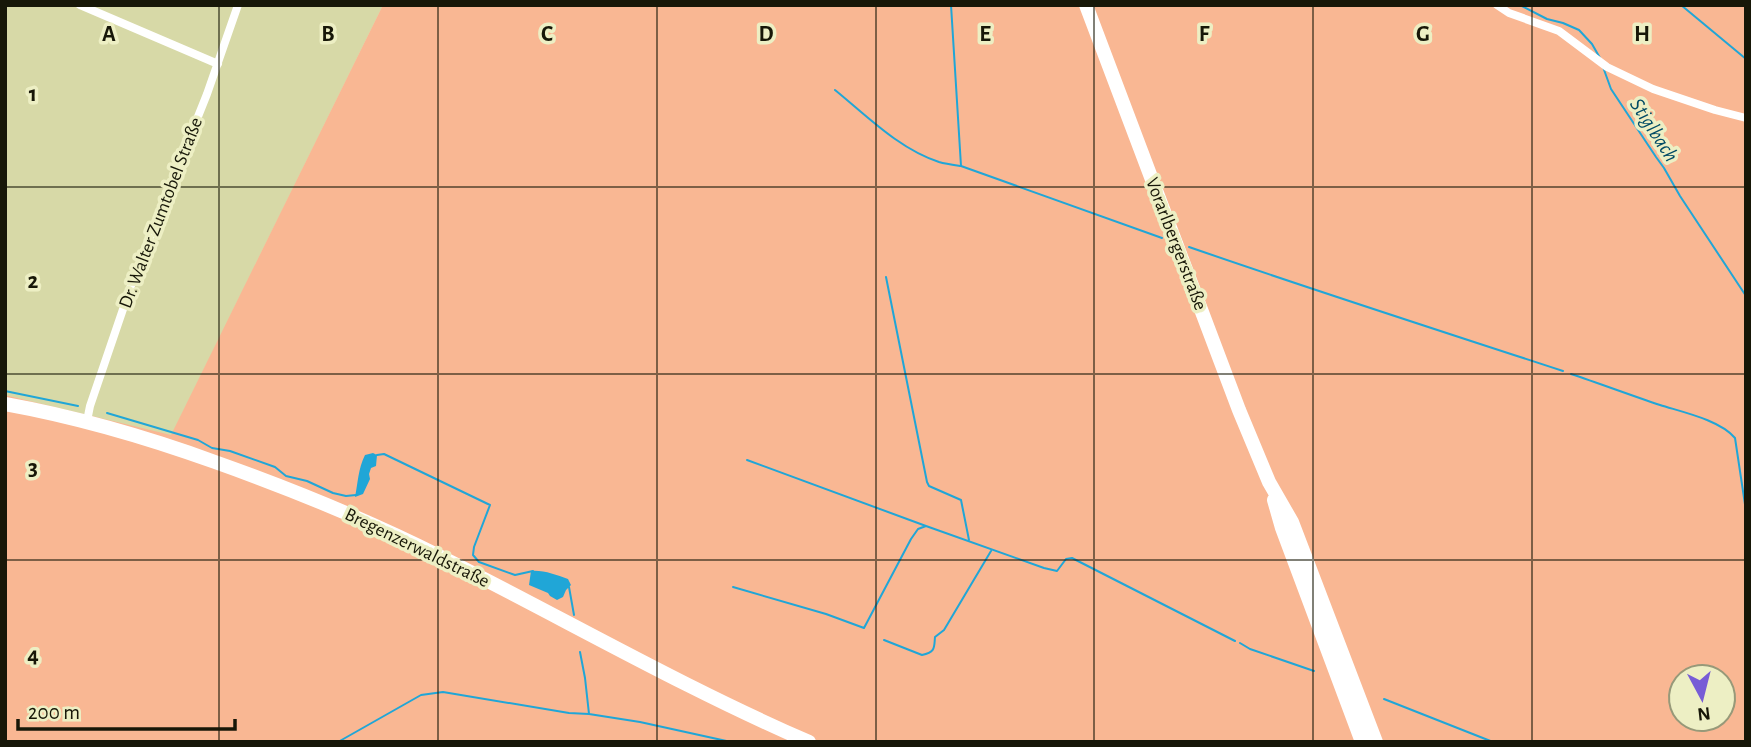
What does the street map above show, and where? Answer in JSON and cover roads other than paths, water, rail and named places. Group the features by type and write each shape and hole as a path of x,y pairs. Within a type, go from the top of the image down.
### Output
{"main road":[{"name":"Vorarlbergerstraße","path":"1086,5 1214,345 1269,482 1282,528 1362,742"},
{"name":"Bregenzerwaldstraße","path":"5,404 87,421 270,481 438,556 751,717 809,742"},
{"name":"Vorarlbergerstraße","path":"1269,482 1292,522 1376,742"}],"street":[{"path":"80,5 218,64"},
{"name":"Dr. Walter Zumtobel Straße","path":"87,421 134,277 218,64 238,5"},
{"path":"1497,5 1509,13 1559,31 1607,67 1653,89 1746,118"}],"water":[{"path":"365,455 377,455 376,466 371,468 370,479 363,494 355,497"},
{"path":"531,571 568,579 571,585 563,597 557,600 529,585"}],"waterway":[{"path":"951,5 961,166 1162,238"},
{"name":"Stiglbach","path":"1520,5 1547,19 1579,30 1600,58"},
{"path":"1681,5 1746,59"},
{"name":"Stiglbach","path":"1603,67 1611,89 1746,296"},
{"path":"835,90 910,149 939,162 961,166"},
{"path":"1189,247 1563,371"},
{"path":"886,277 927,482 929,486 961,500 969,540"},
{"path":"1571,374 1700,417 1728,432 1735,438 1746,511"},
{"path":"5,391 78,406"},
{"path":"107,413 198,440 212,448 230,451 275,467 286,476 307,481 333,493 356,495"},
{"path":"377,455 384,454 490,505 473,555 479,562 515,575 533,571"},
{"path":"747,460 926,526"},
{"path":"733,587 864,628 911,539 918,529 926,526 1057,571 1066,559 1072,558 1235,641"},
{"path":"884,640 922,655 932,651 935,637 944,630 991,551"},
{"path":"569,587 574,615"},
{"path":"1240,643 1314,671"},
{"path":"580,652 589,714 731,742"},
{"path":"338,742 421,695 443,692 589,714"},
{"path":"1384,699 1493,742"}]}
